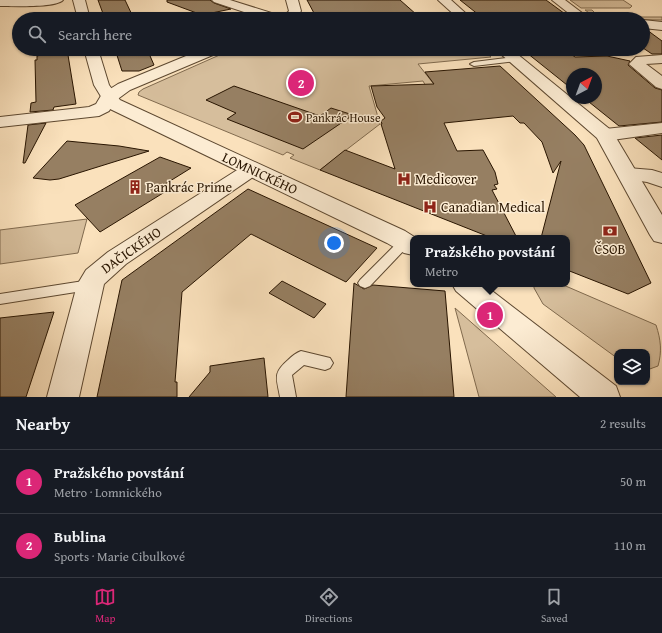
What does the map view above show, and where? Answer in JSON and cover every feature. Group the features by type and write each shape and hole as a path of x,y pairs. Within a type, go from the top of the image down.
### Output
{"street":[{"path":"0,3 58,0"},
{"path":"79,0 82,12"},
{"path":"218,0 255,12"},
{"path":"292,0 294,12"},
{"path":"444,0 455,12"},
{"path":"558,0 574,12"},
{"path":"650,26 662,29"},
{"path":"650,30 662,29"},
{"path":"94,56 99,80 108,98"},
{"path":"0,122 93,112 102,107 108,98 124,87 198,56"},
{"path":"510,56 605,135 662,235"},
{"path":"662,59 641,60 636,64 662,84"},
{"name":"LOMNICKÉHO","path":"108,98 114,104 244,174 409,244"},
{"path":"605,135 662,128"},
{"name":"DAČICKÉHO","path":"63,397 90,285 94,277 102,269 244,174"},
{"path":"628,174 652,176 662,181"},
{"path":"469,287 604,397"}],"lane":[{"path":"474,64 501,56"},
{"path":"365,283 409,244"},
{"path":"0,299 90,285"},
{"path":"288,397 284,373 301,358 325,363"}],"shaded area":[{"path":"570,0 623,0 632,6 630,8 581,8"},
{"path":"585,10 592,10 594,12 588,12"},
{"path":"650,17 662,17 662,20 650,20"},
{"path":"217,56 491,57 418,64 447,101 428,90 423,81 369,86 380,124 320,170 290,158 294,155 287,152 283,155 138,95 143,89"},
{"path":"87,219 78,253 0,264 0,230"},
{"path":"534,287 568,287 656,325 660,346 658,366 650,369 650,349 614,349 614,356 543,304"},
{"path":"455,308 556,397 479,397"}],"building":[{"path":"98,0 125,0 131,12 102,12"},
{"path":"167,0 210,0 231,9 216,12 194,12 167,2"},
{"path":"307,0 400,0 414,12 313,12"},
{"path":"460,0 546,0 562,12 475,12"},
{"path":"650,32 662,41 662,54 650,53"},
{"path":"37,56 68,56 76,104 54,107 53,110 30,112 31,103 36,102 35,60 37,60"},
{"path":"117,56 150,56 154,65 139,71 122,71"},
{"path":"531,56 607,56 630,61 628,65 655,88 662,90 662,122 619,126 592,104 602,104 602,68 566,68 566,84"},
{"path":"500,66 575,135 584,145 651,283 628,294 570,271 570,235 542,235 561,161 553,173 542,142 524,123 520,123 513,116 444,123 457,151 483,150 495,172 498,184 494,185 497,189 492,190 515,235 484,235 320,170 345,150 395,169 381,124 381,121 385,118 377,107 371,86 434,84 425,72"},
{"name":"Pankrác House","path":"234,86 320,116 331,108 353,115 303,149 227,119 236,113 206,100"},
{"path":"46,123 25,163 23,163 28,125"},
{"path":"662,135 662,160 635,138"},
{"path":"67,141 119,146 149,151 59,179 50,180 33,178"},
{"path":"160,157 191,168 162,186 168,190 100,232 75,205"},
{"path":"248,189 377,248 346,282 251,234 182,292 175,382 177,382 177,397 97,397 122,280"},
{"path":"282,281 326,304 314,318 269,293"},
{"path":"354,283 364,289 373,285 445,291 454,397 346,397"},
{"path":"54,312 26,397 0,397 0,318"},
{"path":"264,358 268,397 189,397 210,372 210,366"}],"place":[{"name":"Bublina","path":"301,83"},
{"name":"Pankrác House","path":"295,117"},
{"name":"Medicover","path":"404,179"},
{"name":"Pankrác Prime","path":"135,187"},
{"name":"Canadian Medical","path":"430,207"},
{"name":"ČSOB","path":"610,231"},
{"name":"Pražského povstání","path":"490,315"}]}
